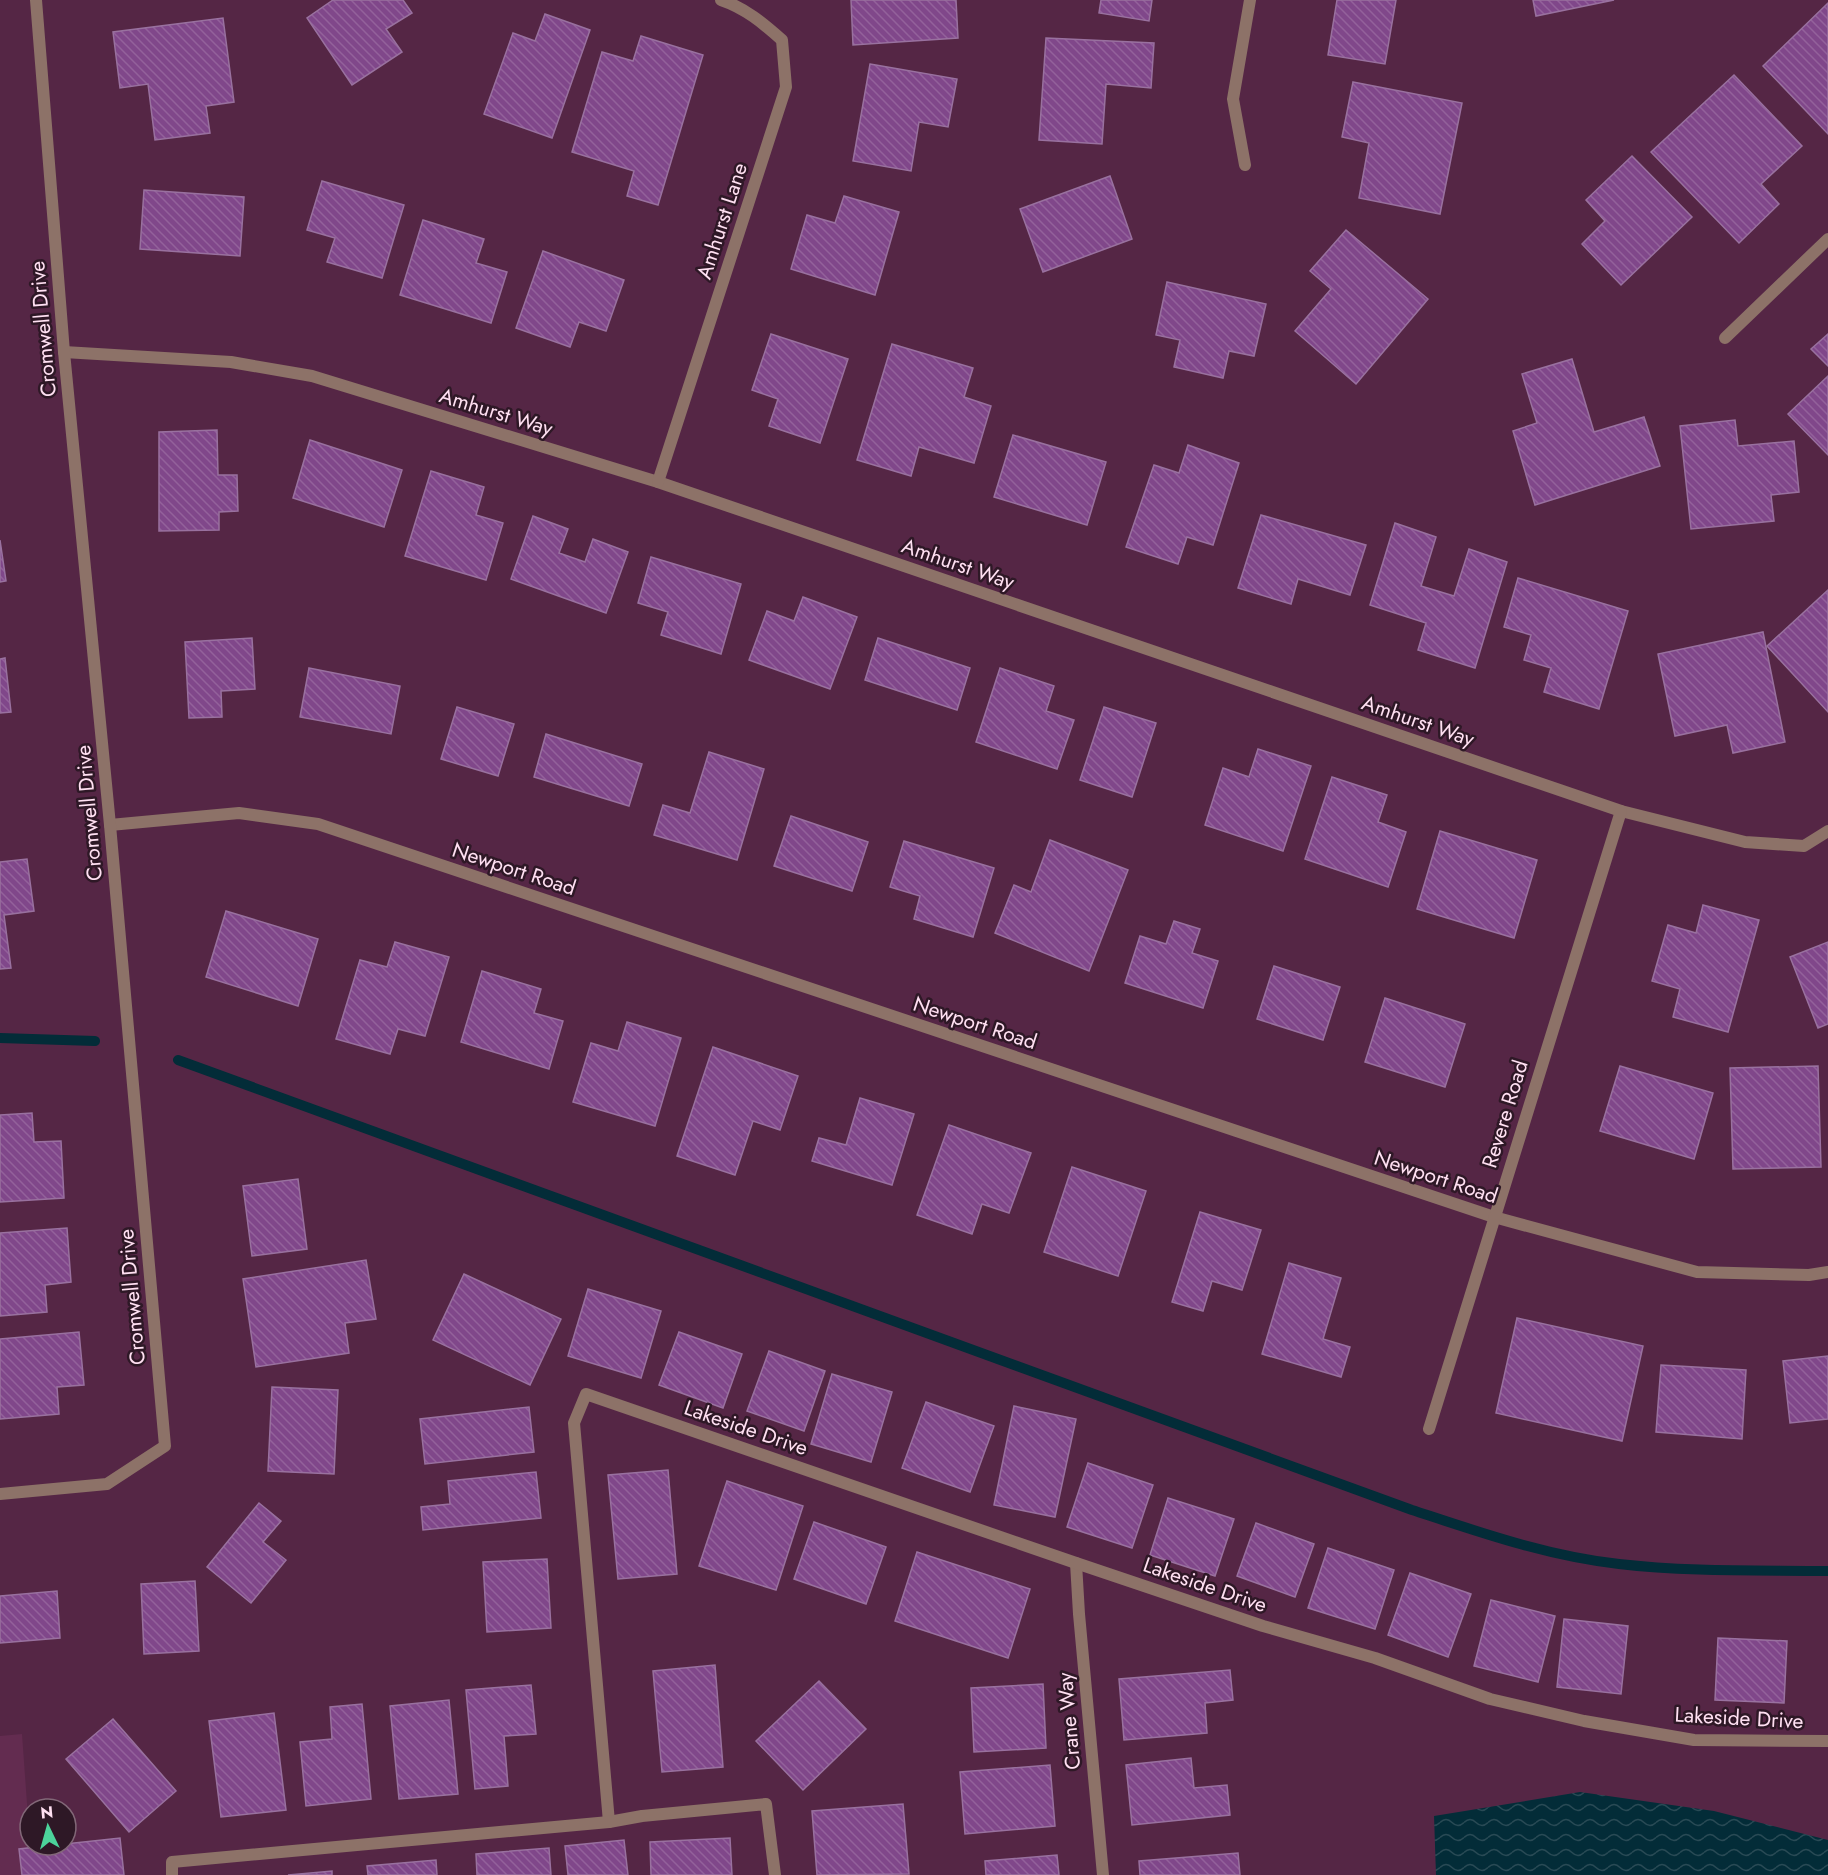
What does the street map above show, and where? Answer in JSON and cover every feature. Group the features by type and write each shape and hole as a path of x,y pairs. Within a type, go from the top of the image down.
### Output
{"street":[{"name":"Cromwell Drive","path":"0,1494 107,1484 165,1446 110,825 64,352 36,0"},
{"name":"Amhurst Lane","path":"658,482 786,87 782,40 738,5 721,0"},
{"path":"1245,165 1233,99 1250,0"},
{"path":"1725,338 1828,239"},
{"name":"Amhurst Way","path":"64,352 231,362 312,376 658,482 1621,810 1745,842 1804,846 1828,831"},
{"name":"Revere Road","path":"1429,1429 1621,810"},
{"name":"Newport Road","path":"110,825 239,813 318,824 1494,1217 1697,1272 1809,1275 1828,1272"},
{"name":"Lakeside Drive","path":"609,1822 574,1423 586,1394 1076,1563 1263,1626 1375,1658 1490,1700 1584,1721 1694,1740 1828,1741"},
{"name":"Crane Way","path":"1076,1563 1103,1875"},
{"path":"172,1875 172,1862 609,1822 642,1816 766,1804 775,1875"}],"shaded area":[{"path":"22,1734 27,1797 18,1797 18,1857 34,1857 36,1875 0,1875 0,1736"}],"water":[{"path":"1580,1792 1714,1811 1828,1840 1828,1875 1436,1875 1434,1816"}],"building":[{"path":"333,0 403,0 412,13 386,29 402,52 352,85 307,18"},
{"path":"851,0 956,0 958,38 853,45"},
{"path":"1101,0 1152,0 1149,21 1099,13"},
{"path":"1337,0 1396,0 1385,64 1328,55"},
{"path":"1533,0 1614,0 1536,16"},
{"path":"1828,3 1828,134 1763,66"},
{"path":"545,14 590,30 552,138 484,114 513,33 535,41"},
{"path":"223,18 234,102 206,106 210,133 155,140 148,84 120,88 113,32"},
{"path":"641,36 703,55 658,205 627,196 634,171 572,152 602,52 633,61"},
{"path":"1046,38 1154,43 1151,88 1106,84 1102,144 1039,140"},
{"path":"870,64 957,79 948,127 919,122 911,171 853,161"},
{"path":"1734,75 1802,146 1761,184 1779,204 1739,243 1651,152"},
{"path":"1353,82 1462,103 1440,214 1359,198 1369,143 1342,137"},
{"path":"1632,156 1692,217 1621,285 1582,244 1605,221 1586,200"},
{"path":"1110,176 1132,239 1043,272 1020,209"},
{"path":"322,181 404,205 382,278 327,262 335,238 307,230"},
{"path":"144,190 244,197 240,256 140,249"},
{"path":"844,196 899,212 875,295 791,269 807,215 835,223"},
{"path":"423,220 484,239 476,263 507,272 491,323 400,295"},
{"path":"1346,230 1428,299 1356,384 1295,331 1331,289 1310,271"},
{"path":"543,251 624,280 606,331 579,322 570,347 516,328"},
{"path":"1167,282 1266,304 1254,356 1229,351 1223,378 1174,367 1180,340 1156,335"},
{"path":"771,334 848,359 820,443 769,426 778,399 752,390"},
{"path":"1828,334 1828,366 1811,349"},
{"path":"892,344 973,368 964,397 991,406 974,463 919,447 911,476 857,460"},
{"path":"1572,359 1594,432 1644,417 1660,466 1535,505 1513,431 1537,423 1522,374"},
{"path":"1828,376 1828,455 1788,414"},
{"path":"1735,420 1738,446 1794,441 1799,492 1771,495 1774,521 1691,529 1680,426"},
{"path":"217,430 218,475 237,475 238,511 219,512 219,530 159,531 159,432"},
{"path":"1013,435 1106,462 1087,525 994,497"},
{"path":"310,440 402,470 384,527 293,498"},
{"path":"1188,445 1239,463 1213,545 1187,537 1178,564 1126,547 1154,465 1179,473"},
{"path":"431,471 484,487 476,515 503,523 486,580 405,556"},
{"path":"1261,515 1366,545 1350,595 1298,579 1291,604 1238,588"},
{"path":"533,516 568,529 559,553 585,562 593,539 628,552 606,613 511,579"},
{"path":"1395,523 1436,537 1421,586 1454,596 1469,549 1507,562 1475,668 1418,650 1426,623 1370,605"},
{"path":"0,540 6,581 0,582"},
{"path":"651,557 741,584 721,654 661,635 668,612 638,603"},
{"path":"1518,578 1628,611 1599,709 1544,692 1551,668 1524,660 1531,635 1504,627"},
{"path":"1828,590 1828,712 1767,646"},
{"path":"803,597 857,617 830,689 749,660 767,611 794,621"},
{"path":"1763,632 1785,742 1733,753 1727,725 1675,736 1658,654"},
{"path":"252,638 255,689 221,691 222,717 189,718 185,642"},
{"path":"878,638 970,668 957,710 865,680"},
{"path":"5,658 11,712 0,713 0,659"},
{"path":"309,668 400,686 391,734 300,717"},
{"path":"1000,668 1054,686 1046,711 1074,720 1057,769 976,742"},
{"path":"457,707 514,724 498,776 441,759"},
{"path":"1104,707 1156,723 1132,797 1080,780"},
{"path":"546,734 642,764 629,806 534,777"},
{"path":"1258,749 1311,766 1283,851 1205,825 1223,768 1249,777"},
{"path":"709,752 764,769 737,860 654,835 663,805 690,813"},
{"path":"1332,777 1387,795 1378,822 1406,832 1388,887 1305,859"},
{"path":"791,816 868,842 852,891 774,866"},
{"path":"1440,831 1537,860 1514,938 1417,909"},
{"path":"1050,840 1128,870 1089,971 995,933 1014,885 1031,892"},
{"path":"904,841 994,868 973,937 914,919 920,896 890,887"},
{"path":"27,859 34,911 4,915 11,968 0,969 0,862"},
{"path":"1703,905 1759,920 1728,1032 1673,1017 1680,989 1652,981 1668,925 1696,933"},
{"path":"226,911 318,939 298,1006 206,977"},
{"path":"1174,921 1200,929 1192,953 1218,961 1203,1008 1125,983 1140,936 1166,944"},
{"path":"395,942 449,957 425,1036 398,1029 390,1054 336,1039 360,960 387,967"},
{"path":"1828,942 1828,1024 1818,1028 1790,957"},
{"path":"1274,966 1340,987 1323,1040 1257,1019"},
{"path":"482,971 541,989 534,1013 563,1021 549,1069 461,1042"},
{"path":"1385,998 1465,1024 1445,1087 1365,1062"},
{"path":"627,1022 681,1038 655,1126 573,1102 591,1043 618,1051"},
{"path":"713,1047 798,1076 780,1130 753,1121 735,1175 677,1156"},
{"path":"1620,1066 1713,1093 1694,1159 1600,1131"},
{"path":"1818,1066 1821,1167 1733,1169 1730,1068"},
{"path":"860,1098 914,1114 892,1185 812,1161 819,1138 846,1145"},
{"path":"32,1113 34,1142 61,1141 64,1198 0,1202 0,1115"},
{"path":"949,1125 1031,1153 1009,1213 982,1204 972,1234 917,1215"},
{"path":"1072,1167 1146,1191 1118,1276 1044,1252"},
{"path":"298,1179 307,1249 252,1256 243,1186"},
{"path":"1200,1212 1261,1230 1242,1290 1212,1281 1203,1311 1172,1302"},
{"path":"67,1228 71,1282 45,1285 47,1312 0,1316 0,1233"},
{"path":"366,1260 376,1319 345,1323 349,1353 256,1367 243,1279"},
{"path":"1289,1263 1341,1278 1323,1339 1350,1347 1341,1377 1262,1354"},
{"path":"464,1274 561,1319 530,1385 433,1340"},
{"path":"588,1289 661,1311 641,1378 568,1356"},
{"path":"1517,1318 1643,1346 1622,1441 1496,1413"},
{"path":"79,1332 84,1385 57,1387 59,1414 0,1419 0,1339"},
{"path":"679,1332 742,1354 723,1408 659,1385"},
{"path":"769,1351 825,1371 804,1431 747,1411"},
{"path":"1828,1356 1828,1419 1790,1423 1783,1361"},
{"path":"1661,1365 1746,1370 1742,1439 1656,1432"},
{"path":"832,1374 892,1392 871,1462 811,1444"},
{"path":"272,1387 338,1390 334,1474 268,1471"},
{"path":"926,1402 994,1426 970,1492 902,1468"},
{"path":"1014,1406 1076,1419 1055,1517 994,1505"},
{"path":"529,1407 534,1452 425,1464 420,1419"},
{"path":"1088,1463 1153,1485 1132,1548 1067,1527"},
{"path":"668,1470 677,1574 618,1579 608,1475"},
{"path":"536,1472 541,1518 423,1530 421,1507 450,1504 448,1481"},
{"path":"727,1481 803,1506 776,1590 699,1566"},
{"path":"1168,1498 1234,1519 1215,1576 1150,1555"},
{"path":"259,1503 281,1521 263,1542 286,1560 251,1603 207,1567"},
{"path":"814,1522 886,1547 866,1604 794,1579"},
{"path":"1256,1523 1314,1544 1295,1597 1237,1576"},
{"path":"1328,1548 1394,1570 1375,1629 1308,1608"},
{"path":"917,1552 1030,1589 1008,1658 895,1621"},
{"path":"547,1559 551,1628 487,1632 483,1562"},
{"path":"1410,1573 1471,1594 1448,1657 1388,1635"},
{"path":"195,1581 199,1651 144,1654 141,1584"},
{"path":"57,1591 60,1638 0,1643 0,1596"},
{"path":"1491,1600 1555,1616 1538,1682 1474,1666"},
{"path":"1564,1619 1628,1626 1621,1694 1557,1687"},
{"path":"1718,1638 1787,1641 1784,1703 1715,1700"},
{"path":"715,1665 723,1767 662,1772 653,1671"},
{"path":"1230,1670 1233,1700 1205,1703 1207,1733 1124,1740 1119,1679"},
{"path":"819,1681 866,1729 803,1790 756,1741"},
{"path":"1043,1684 1046,1748 974,1752 971,1688"},
{"path":"531,1685 536,1734 504,1736 508,1786 475,1789 466,1690"},
{"path":"449,1700 458,1794 399,1799 390,1706"},
{"path":"362,1704 371,1799 306,1806 300,1742 332,1739 330,1707"},
{"path":"274,1713 286,1810 221,1817 209,1721"},
{"path":"113,1719 176,1791 129,1832 66,1759"},
{"path":"1191,1758 1194,1788 1227,1785 1230,1815 1132,1825 1126,1765"},
{"path":"1050,1765 1055,1826 965,1834 960,1772"},
{"path":"903,1804 909,1874 817,1875 812,1811"},
{"path":"120,1838 124,1875 22,1875 20,1857 78,1857 78,1843"},
{"path":"730,1838 732,1875 651,1875 650,1842"},
{"path":"624,1840 628,1875 568,1875 565,1846"},
{"path":"549,1848 551,1875 477,1875 476,1854"},
{"path":"1238,1853 1240,1875 1140,1875 1139,1861"},
{"path":"1057,1855 1059,1875 986,1875 985,1861"},
{"path":"436,1860 437,1875 368,1875 367,1866"},
{"path":"332,1871 332,1875 288,1875"}],"waterway":[{"path":"0,1038 95,1041"},
{"path":"178,1060 1412,1510 1488,1535 1566,1555 1645,1567 1828,1571"}]}
